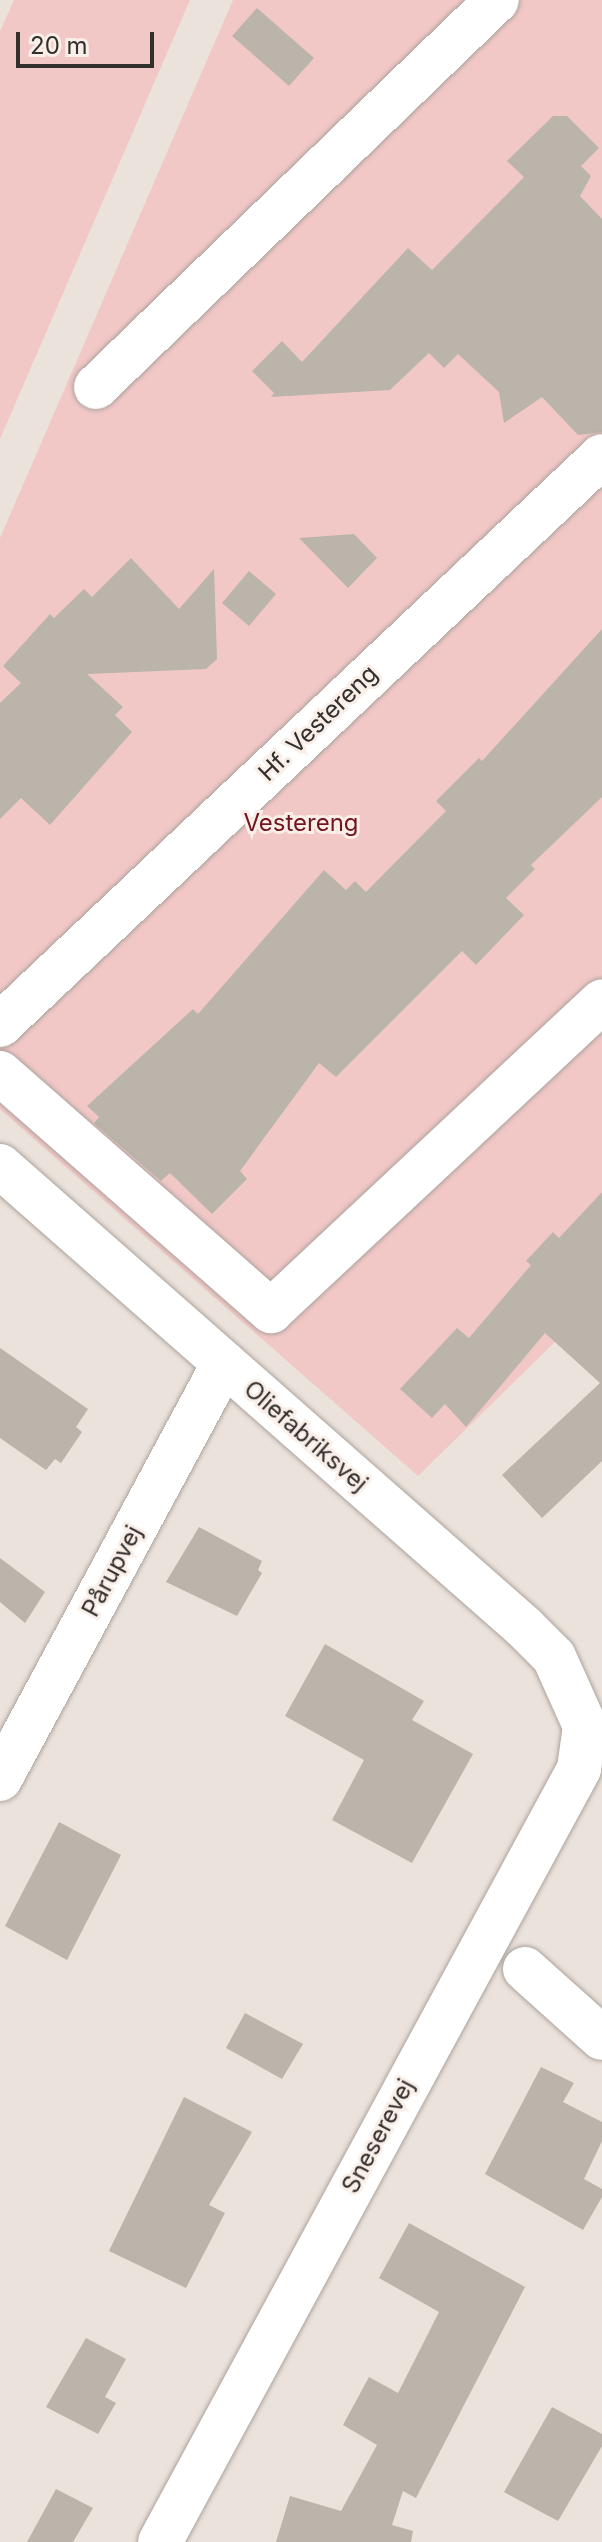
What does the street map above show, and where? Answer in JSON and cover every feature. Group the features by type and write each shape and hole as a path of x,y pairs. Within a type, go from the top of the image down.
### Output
{"street":[{"path":"96,387 497,0"},
{"name":"Hf. Vestereng","path":"0,1025 602,456"},
{"path":"0,1073 271,1311 602,1001"},
{"name":"Oliefabriksvej","path":"0,1166 554,1657 594,1720"},
{"name":"Pårupvej","path":"0,1779 224,1363"},
{"name":"Sneserevej","path":"160,2542 579,1769 594,1720"},
{"path":"525,1969 602,2038"}],"green space":[{"path":"14,0 190,0 0,439 0,31"},
{"name":"Vestereng","path":"233,0 602,0 602,1296 418,1476 0,1109 0,538"}],"building":[{"path":"257,8 314,58 289,86 232,36"},
{"path":"553,116 567,116 599,148 581,166 591,176 580,196 602,219 602,432 578,435 542,397 504,423 499,392 458,354 444,368 429,353 390,390 271,397 274,393 252,371 282,341 302,362 408,248 432,270 524,177 507,161"},
{"path":"354,534 377,558 348,588 299,538"},
{"path":"131,558 179,609 214,569 217,659 206,669 87,674 123,707 115,715 132,732 50,825 21,798 0,819 0,703 21,683 3,666 50,614 54,618 84,589 92,597"},
{"path":"249,571 276,594 249,626 222,603"},
{"path":"602,629 602,797 531,865 535,869 506,898 524,915 476,965 462,951 336,1077 319,1063 240,1171 247,1179 212,1214 170,1173 161,1181 94,1123 99,1117 87,1106 193,1009 198,1014 324,870 346,890 355,881 366,892 446,811 436,801 479,758 482,761"},
{"path":"602,1192 602,1461 542,1518 502,1475 600,1383 545,1333 466,1427 445,1404 432,1418 400,1389 457,1328 469,1338 531,1265 526,1261 553,1232 559,1238"},
{"path":"0,1348 88,1409 76,1427 82,1432 61,1463 55,1459 46,1470 0,1438"},
{"path":"199,1527 262,1561 258,1570 262,1573 237,1616 166,1582"},
{"path":"0,1558 45,1592 25,1623 0,1602"},
{"path":"325,1644 424,1701 412,1720 473,1754 412,1863 332,1820 364,1760 285,1716"},
{"path":"59,1822 121,1855 67,1960 5,1926"},
{"path":"245,2013 303,2044 282,2079 226,2048"},
{"path":"541,2067 574,2083 563,2102 602,2122 602,2141 584,2179 602,2189 602,2197 583,2230 485,2174"},
{"path":"184,2097 252,2132 209,2205 225,2213 186,2288 109,2251"},
{"path":"409,2223 525,2287 416,2498 403,2491 392,2525 413,2531 411,2542 276,2542 290,2496 341,2511 377,2445 343,2425 369,2377 398,2393 439,2312 379,2278"},
{"path":"86,2338 126,2359 105,2397 116,2403 98,2434 46,2407"},
{"path":"552,2407 602,2434 602,2446 558,2521 504,2492"},
{"path":"56,2489 93,2508 73,2542 27,2542"}]}
